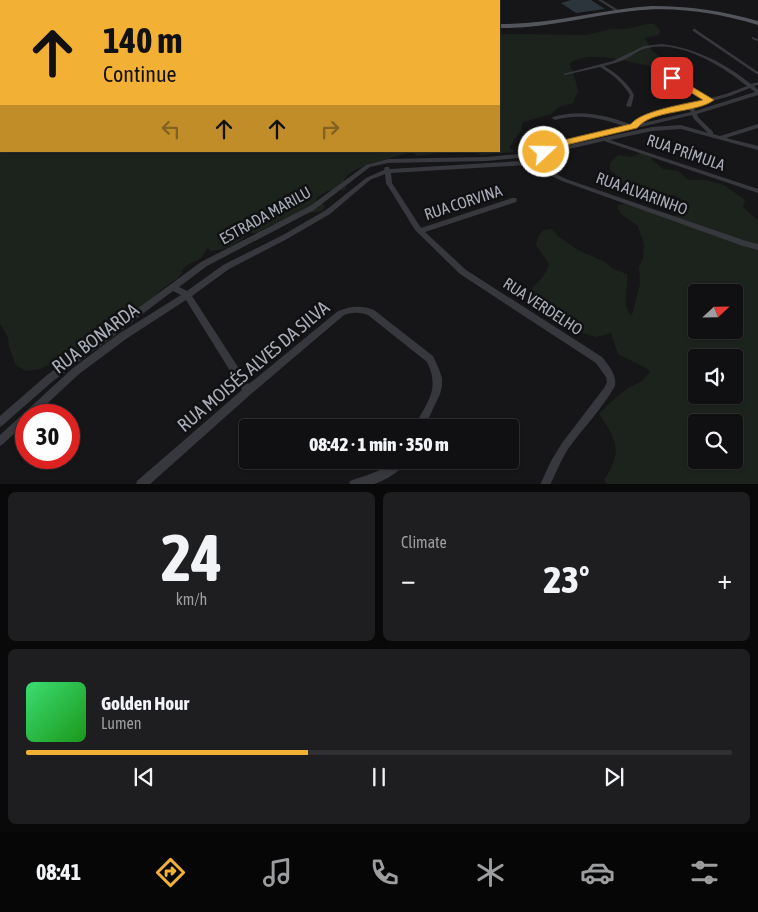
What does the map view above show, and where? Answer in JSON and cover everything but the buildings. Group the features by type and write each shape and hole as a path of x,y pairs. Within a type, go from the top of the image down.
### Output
{"main road":[{"path":"500,26 522,25 647,8 698,10 758,22"}],"street":[{"path":"600,0 618,11"},
{"path":"694,30 758,74"},
{"path":"565,74 622,59 648,46 678,46 698,54 751,86 758,93"},
{"path":"600,66 624,82 632,95 629,106"},
{"path":"672,78 710,100"},
{"path":"712,134 696,118 692,109 710,100 758,83"},
{"name":"ESTRADA MARILU","path":"0,422 50,378 204,264 312,208 368,166 388,160 520,156 557,147 567,142 758,93"},
{"path":"555,118 566,113 577,114 618,121 632,126"},
{"path":"722,137 758,126"},
{"path":"557,147 570,147 666,127 681,127 758,148"},
{"name":"RUA PRÍMULA","path":"605,140 758,191"},
{"name":"RUA ALVARINHO","path":"520,156 528,163 564,180 758,247"},
{"path":"388,160 386,171 528,163"},
{"name":"RUA VERDELHO","path":"386,171 389,183 420,231 463,272 599,360 610,375 612,383 605,396 565,447 555,462 545,484"},
{"name":"RUA BONARDA","path":"40,404 76,370 123,336 226,267 285,237 328,212 368,178 386,171"},
{"name":"RUA CORVINA","path":"420,231 514,200"},
{"path":"173,287 186,295 248,391"},
{"name":"RUA MOISÉS ALVES DA SILVA","path":"141,484 248,391 342,313 351,309 361,308 371,312 430,359 437,369 439,381 423,419"},
{"name":"RUA BONARDA","path":"0,441 15,427"},
{"path":"354,484 377,477 392,469"}],"shaded area":[{"path":"571,0 591,0 605,9 576,13 561,3"},
{"path":"654,24 660,30 659,35 645,38 652,51 672,64 672,68 647,66 605,57 580,59 569,64 573,71 578,91 573,103 559,107 551,114 523,122 521,131 509,148 514,150 513,152 482,155 473,152 500,152 500,34 587,35 611,29 626,29"},
{"path":"0,152 447,152 417,156 413,153 408,153 372,163 352,172 346,177 344,183 346,190 327,191 317,197 315,203 322,203 325,206 322,211 298,215 269,226 258,233 248,233 241,240 227,247 212,251 207,248 199,260 184,268 178,278 153,298 148,308 100,349 69,356 40,369 26,371 16,365 9,347 8,337 0,324"},
{"path":"643,153 652,156 651,159 663,169 678,171 688,180 706,180 724,185 745,200 743,207 758,221 758,484 607,484 604,480 614,462 616,454 614,439 599,414 623,392 642,381 650,371 618,354 611,333 596,337 573,330 553,319 527,297 545,273 549,264 536,245 538,237 543,230 552,229 558,236 578,250 605,262 613,269 627,274 626,307 632,315 640,284 639,267 643,258 644,244 638,226 621,214 617,205 625,204 674,217 685,211 688,205 675,195 648,194 621,184 619,177 610,170 610,163 618,155 631,157"}],"route":[{"path":"544,152 567,142 634,126 638,121 650,116 710,100 672,78"}]}
